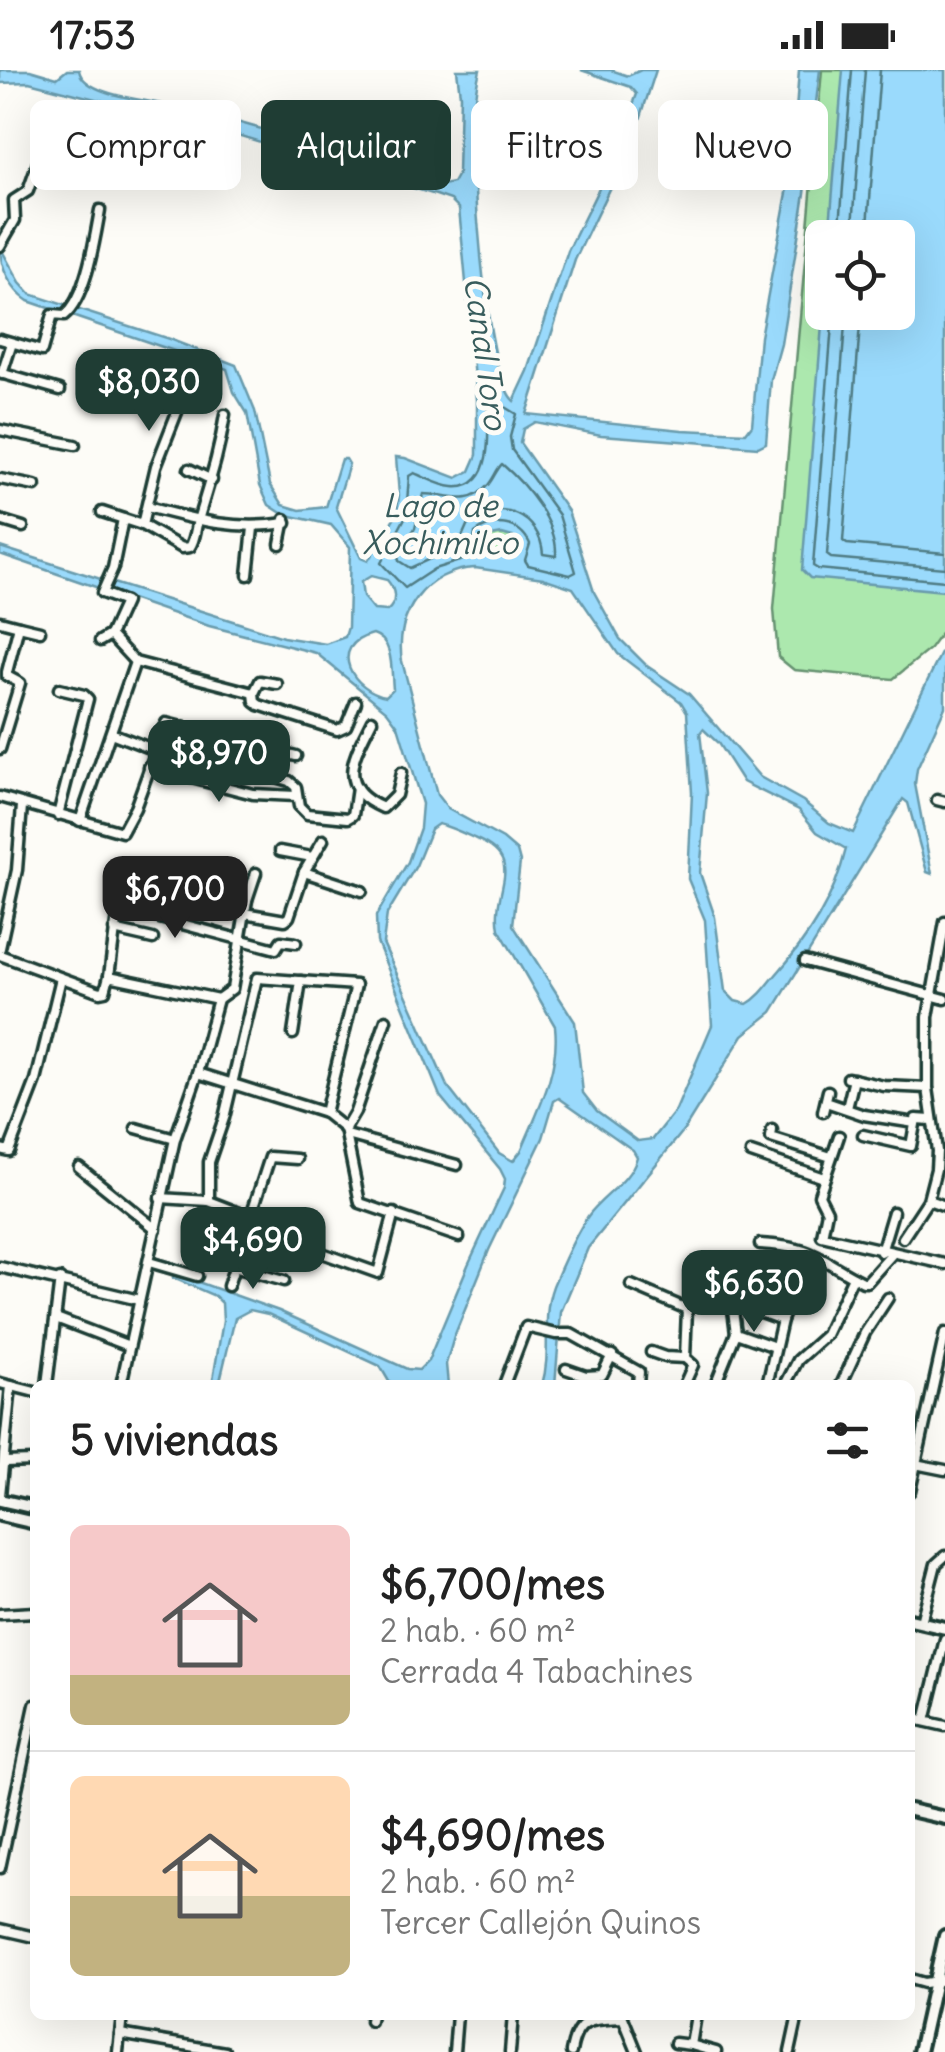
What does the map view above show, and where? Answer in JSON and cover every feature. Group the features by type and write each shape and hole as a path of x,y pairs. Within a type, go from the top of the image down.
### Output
{"street":[{"path":"0,245 15,220 14,200 30,185"},
{"path":"0,339 42,351 50,318 64,316 74,308 100,210"},
{"path":"12,344 1,373 60,390"},
{"path":"142,526 156,466 181,402 202,400 215,374"},
{"path":"102,512 142,526 182,548 190,547 219,459 225,415"},
{"path":"0,430 75,445"},
{"path":"189,469 212,480"},
{"path":"0,478 35,486"},
{"path":"147,507 197,520 254,528 285,521 280,544"},
{"path":"0,520 23,527"},
{"path":"100,641 110,635 126,602 102,593 113,568 123,520"},
{"path":"248,575 254,528"},
{"path":"0,620 40,631"},
{"path":"0,749 20,683 7,676 19,626"},
{"path":"110,635 134,662 254,692"},
{"path":"80,821 134,662"},
{"path":"276,684 260,681 254,692 255,702 337,730 346,726 356,702"},
{"path":"58,814 88,699 60,690"},
{"path":"372,720 352,761 352,779 357,788 383,808 396,796 401,773"},
{"path":"0,797 122,832 135,808 166,723 296,756"},
{"path":"111,733 289,781 296,788 306,814 348,818 353,815 357,788"},
{"path":"149,767 253,794 296,796"},
{"path":"22,806 15,882 3,922 0,952 105,992 118,907 131,869"},
{"path":"245,912 285,920 304,872 323,840"},
{"path":"280,850 312,856"},
{"path":"304,872 362,891"},
{"path":"122,1380 175,1139 218,999 232,988 247,900 256,873"},
{"path":"0,878 15,882"},
{"path":"185,884 247,900"},
{"path":"118,907 276,948 281,942 296,943"},
{"path":"903,1238 928,1200 941,1159 928,1088 931,995 945,922"},
{"path":"114,930 153,939"},
{"path":"805,962 945,999"},
{"path":"109,976 218,999"},
{"path":"5,1150 36,1081 61,978"},
{"path":"209,1201 209,1162 224,1118 257,978 356,984 324,1113"},
{"path":"293,1034 302,981"},
{"path":"386,1020 346,1132 360,1203 460,1237"},
{"path":"198,1072 324,1113 346,1132 456,1165"},
{"path":"846,1108 851,1078 884,1086 928,1088"},
{"path":"823,1112 828,1091"},
{"path":"826,1102 860,1114 915,1123"},
{"path":"856,1125 860,1114"},
{"path":"863,1135 912,1146 916,1119 931,1120"},
{"path":"136,1128 175,1139"},
{"path":"772,1130 771,1138 831,1157"},
{"path":"839,1136 819,1195 827,1211 822,1236 945,1264"},
{"path":"751,1152 824,1178"},
{"path":"228,1286 270,1158 297,1159"},
{"path":"79,1167 156,1229"},
{"path":"160,1198 209,1201 268,1224 274,1236 378,1273 394,1213"},
{"path":"928,1200 945,1206"},
{"path":"881,1252 893,1212"},
{"path":"760,1244 802,1248 868,1282 893,1253"},
{"path":"149,1262 196,1276"},
{"path":"0,1267 139,1300"},
{"path":"233,1267 284,1281"},
{"path":"717,1380 736,1332 730,1294 738,1270"},
{"path":"788,1380 798,1360 826,1335 853,1277"},
{"path":"48,1380 60,1279"},
{"path":"768,1380 782,1320 797,1284"},
{"path":"631,1286 687,1308 685,1358"},
{"path":"842,1380 864,1333 888,1298"},
{"path":"732,1302 782,1320"},
{"path":"56,1318 129,1346"},
{"path":"507,1380 526,1326 571,1334 639,1372 638,1380"},
{"path":"736,1332 775,1347"},
{"path":"915,1457 941,1366 945,1333"},
{"path":"651,1352 685,1358 693,1365 686,1380"},
{"path":"566,1369 586,1376 602,1375 612,1355"},
{"path":"0,1383 30,1391"},
{"path":"11,1386 0,1498 30,1507"},
{"path":"5,1462 30,1461"},
{"path":"915,1464 945,1470"},
{"path":"0,1516 30,1522"},
{"path":"945,1556 936,1564 915,1621 945,1628"},
{"path":"0,1614 30,1612"},
{"path":"925,1722 945,1640"},
{"path":"915,1719 945,1726"},
{"path":"0,1868 30,1746"},
{"path":"915,1811 945,1818"},
{"path":"0,1929 30,1935"},
{"path":"919,2052 940,1980 945,1936"},
{"path":"118,2052 121,2020"},
{"path":"454,2052 457,2020"},
{"path":"510,2052 513,2020"},
{"path":"572,2052 577,2029 584,2022 597,2020"},
{"path":"624,2020 636,2052"},
{"path":"691,2046 695,2020"},
{"path":"790,2052 797,2020"},
{"path":"120,2034 224,2052"},
{"path":"675,2043 713,2051"}],"green space":[{"path":"822,70 945,70 945,628 930,649 893,679 794,670 778,657 774,609 805,261 805,330 915,330 915,220 809,220 811,190 828,190 828,100 819,100"},
{"path":"502,534 519,543 513,556 495,556 483,548 485,537"}],"water":[{"name":"Lago de Xochimilco","path":"0,70 30,70 57,78 67,70 79,70 91,85 103,91 142,100 99,100 29,82 0,83"},
{"name":"Lago de Xochimilco","path":"457,70 480,70 475,100 471,100 471,190 476,190 487,309 495,350 504,383 514,401 528,371 568,251 598,190 609,190 575,260 526,414 746,433 752,425 760,337 788,190 805,190 781,344 771,380 766,443 758,447 601,435 535,422 523,429 520,443 568,511 594,592 620,639 647,666 689,694 760,777 803,801 829,823 853,833 945,645 945,707 917,769 915,784 932,874 927,872 908,803 903,799 772,1012 743,1035 684,1130 588,1248 561,1312 555,1380 543,1380 551,1292 583,1223 628,1174 637,1157 633,1150 559,1098 554,1101 543,1138 489,1250 454,1337 446,1364 448,1380 388,1380 380,1366 268,1314 250,1310 235,1318 220,1380 213,1380 223,1321 222,1303 215,1296 173,1278 173,1273 279,1311 407,1369 419,1370 428,1361 505,1179 440,1096 377,942 376,916 408,862 420,828 422,804 398,726 387,711 316,653 209,626 0,554 0,547 283,637 326,644 345,637 348,627 350,547 331,525 283,514 269,505 260,485 247,413 234,392 227,369 28,301 8,278 0,247 30,294 236,365 255,411 270,484 283,505 300,510 326,507 341,459 346,459 349,464 336,507 361,558 368,561 397,513 396,457 457,478 470,471 477,455 477,400 459,208 451,200 419,190 451,190 458,174","holes":["485,537 513,537 519,543 513,556 495,556 483,548","475,568 543,578 573,588 618,654 681,702 687,712 692,793 688,879 705,920 712,1025 676,1110 653,1139 638,1141 597,1111 583,1093 575,1022 513,925 520,862 517,851 448,809 437,795 402,661 403,627 409,611 428,586 442,577","371,576 387,580 392,588 394,596 387,611 374,610 363,597 361,582","373,634 385,642 390,657 393,689 386,696 364,686 349,668 350,648","703,729 718,743 743,782 799,810 817,832 846,849 827,901 809,933 765,988 747,1004 735,1001 725,991 715,917 700,873 707,793 700,733","438,824 462,832 492,848 500,857 504,877 499,929 555,1026 554,1059 546,1090 521,1151 513,1161 499,1153 447,1086 383,943 387,914 416,866 431,829"]},
{"name":"Lago de Xochimilco","path":"581,70 611,70 628,76 641,70 656,70 638,126 637,94 631,87"},
{"name":"Lago de Xochimilco","path":"799,70 820,70 816,100 797,100"},
{"path":"843,70 945,70 945,591 810,578 802,570 822,330 915,330 915,220 830,220"},
{"name":"Lago de Xochimilco","path":"241,123 261,129 261,142 241,136"}],"water label":[{"name":"Canal Toro","path":"486,353"}]}
